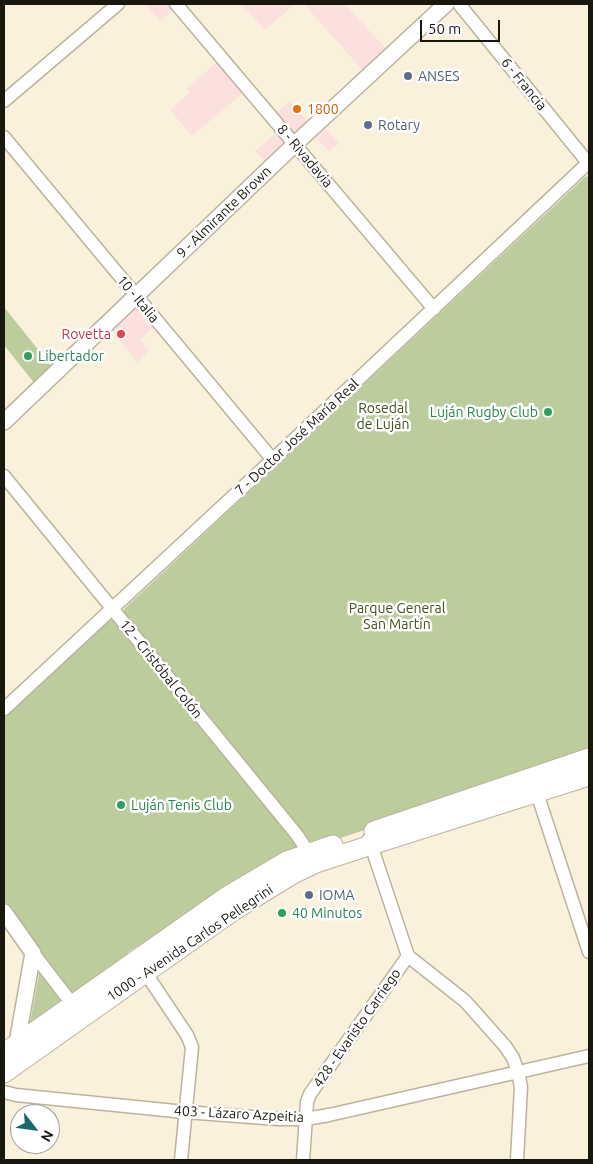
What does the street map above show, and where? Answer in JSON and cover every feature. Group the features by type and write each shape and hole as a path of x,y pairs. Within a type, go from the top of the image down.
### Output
{"main road":[{"name":"1000 - Avenida Carlos Pellegrini","path":"11,1048 226,897 287,861 313,858 369,839 589,758"},
{"name":"1000 - Avenida Carlos Pellegrini","path":"369,839 538,793 589,776"},
{"name":"1000 - Avenida Carlos Pellegrini","path":"4,1073 145,972 254,897 293,874 313,858"}],"street":[{"path":"4,101 118,4"},
{"name":"8 - Rivadavia","path":"176,4 434,309"},
{"name":"9 - Almirante Brown","path":"4,422 295,144 446,4"},
{"name":"6 - Francia","path":"459,4 589,163"},
{"name":"10 - Italia","path":"4,137 273,460"},
{"name":"7 - Doctor José María Real","path":"4,709 273,460 589,163"},
{"name":"12 - Cristóbal Colón","path":"4,476 313,858"},
{"path":"538,793 589,952"},
{"path":"369,839 408,956 465,1001 513,1058 521,1087 517,1160"},
{"path":"4,912 73,1005"},
{"path":"11,1048 33,953"},
{"name":"428 - Evaristo Carriego","path":"303,1160 307,1102 310,1094 408,956"},
{"path":"145,972 188,1035 192,1047 181,1160"},
{"name":"403 - Lázaro Azpeitia","path":"4,1092 16,1095 185,1112 278,1119 306,1119 589,1056"}],"shaded area":[{"path":"145,4 169,4 174,9 160,21"},
{"path":"241,4 295,4 265,30"},
{"path":"304,4 345,4 388,51 365,73"},
{"path":"217,62 243,93 192,136 170,110 190,92 187,88"},
{"path":"290,101 310,124 295,135 275,114"},
{"path":"324,126 339,143 329,152 314,135"},
{"path":"276,133 286,144 268,165 255,151"},
{"path":"135,306 138,306 155,326 140,340 149,351 137,363 110,328"}],"green space":[{"name":"Parque General San Martín","path":"589,176 589,754 323,844 315,844 309,840 124,617 125,608 585,177"},
{"name":"Libertador","path":"4,307 52,367 35,384 4,345"},
{"name":"Luján Tenis Club","path":"106,620 116,620 297,841 299,849 130,951 90,990 70,994 61,985 4,901 4,717"},
{"path":"40,969 64,1005 29,1028"}],"place":[{"name":"ANSES","path":"408,76"},
{"name":"1800","path":"297,109"},
{"name":"Rotary","path":"368,125"},
{"name":"Rovetta","path":"121,334"},
{"name":"Libertador","path":"28,356"},
{"name":"Luján Rugby Club","path":"548,412"},
{"name":"Luján Tenis Club","path":"121,805"},
{"name":"IOMA","path":"309,895"},
{"name":"40 Minutos","path":"282,913"}],"park label":[{"name":"Rosedal de Luján","path":"383,416"}]}
